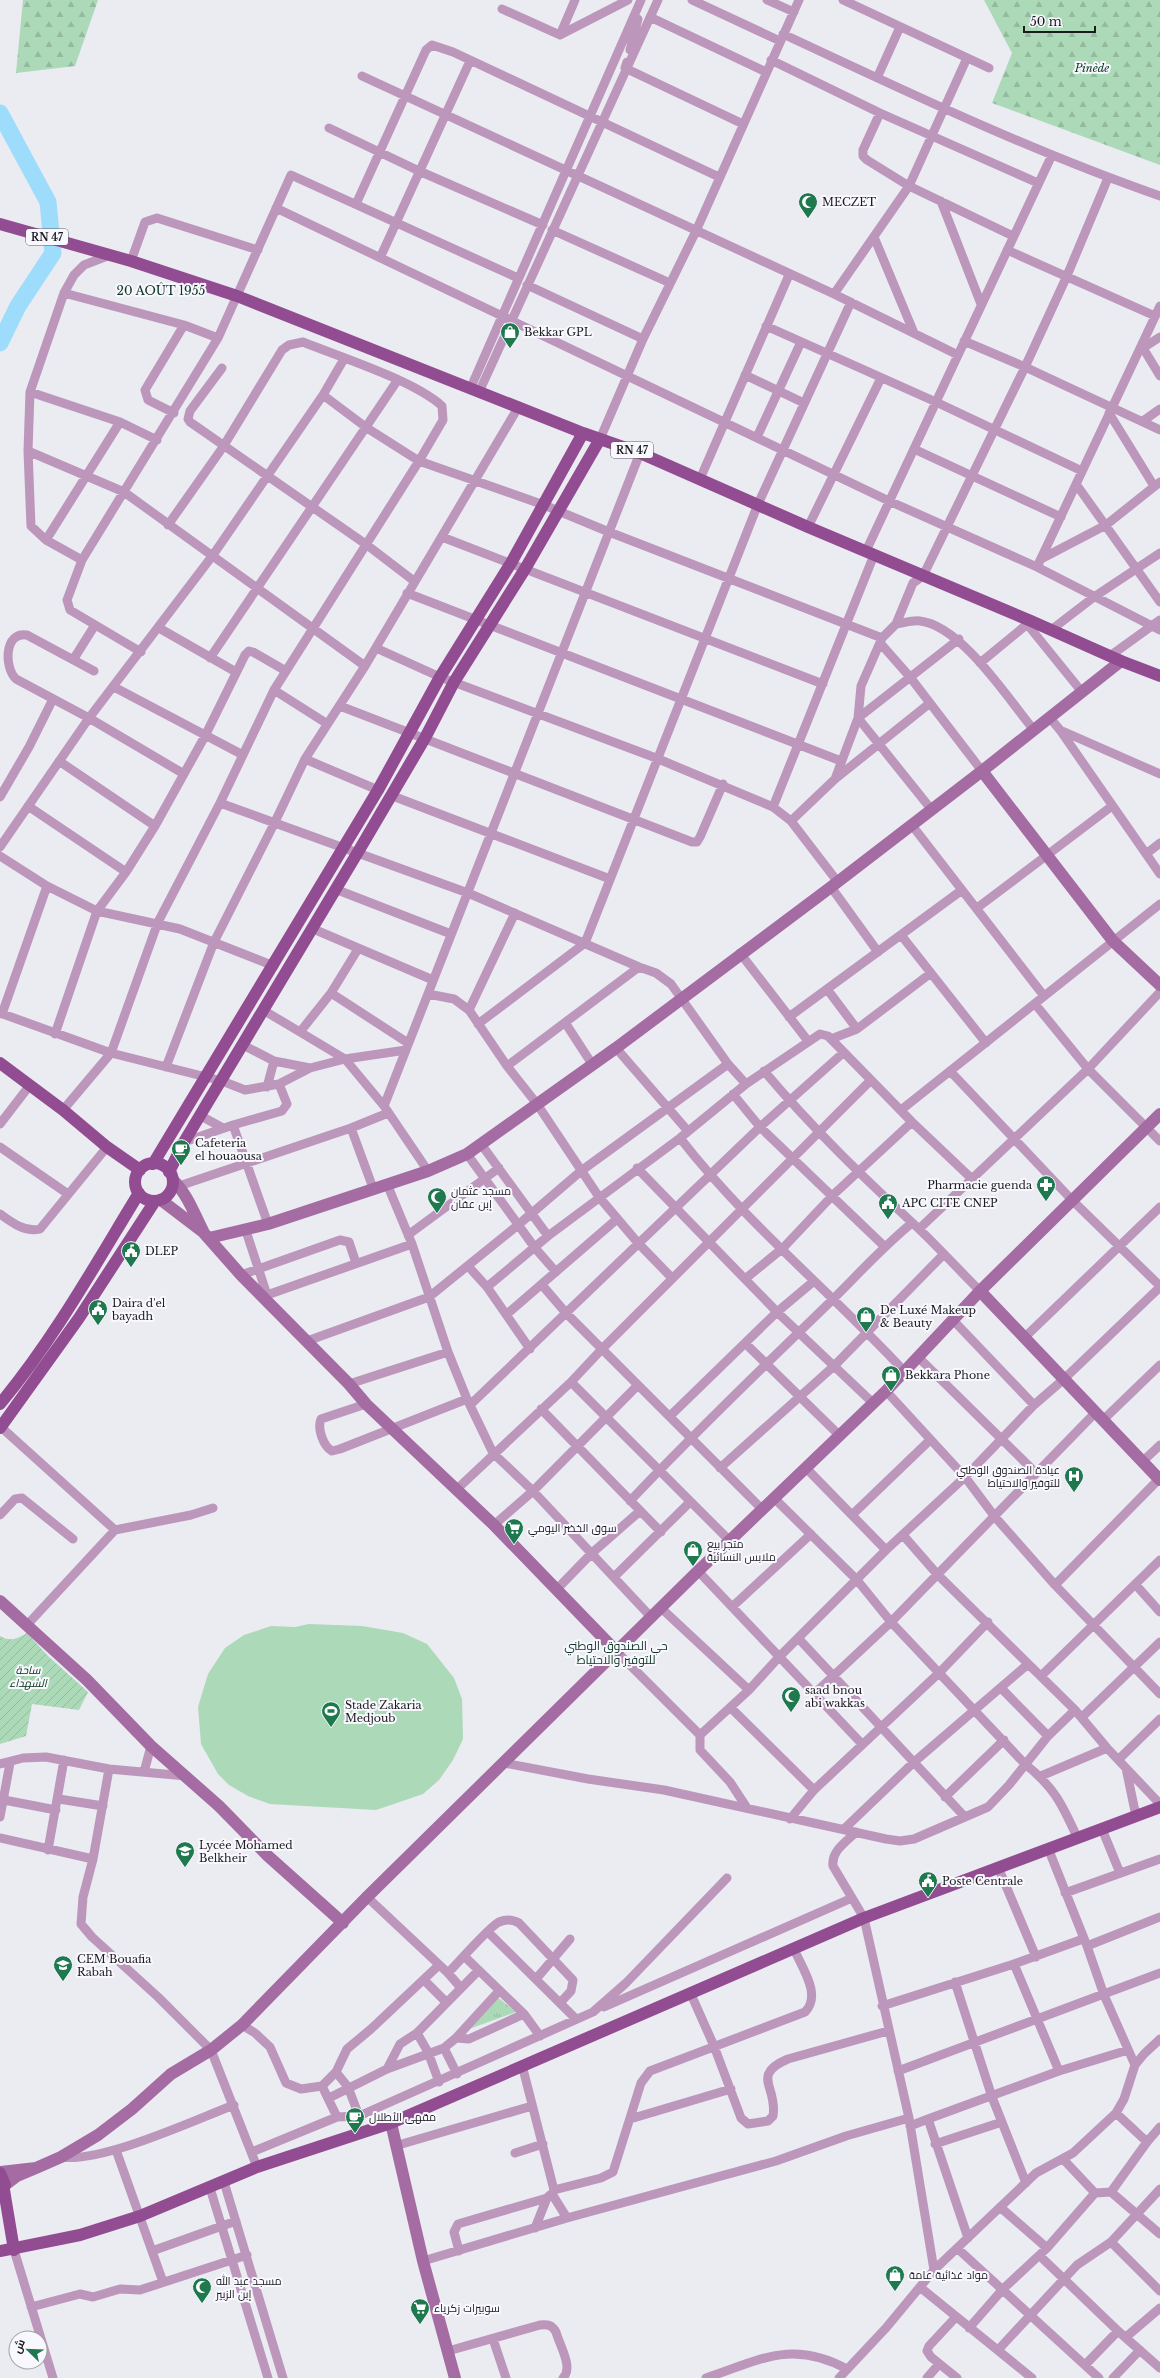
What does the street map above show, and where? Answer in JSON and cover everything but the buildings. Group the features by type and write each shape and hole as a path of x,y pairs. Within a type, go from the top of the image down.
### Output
{"main road":[{"name":"RN 47","path":"0,224 131,261 238,296 519,406 583,433 640,453 758,504 808,528 870,553 1116,659 1160,676"},
{"path":"583,433 511,564 440,677 344,849 207,1078 153,1164 140,1170 136,1182 139,1193 144,1198 158,1200 206,1235 246,1231 428,1171 467,1154 616,1048 740,953 834,884 1050,718 1082,692 1116,659"},
{"path":"0,1427 79,1318 158,1200 170,1192 184,1142 222,1081 311,928 358,852 390,795 426,738 454,682 525,569 600,439"},
{"path":"982,771 1113,941 1160,986"},
{"path":"0,1064 64,1110 106,1147 140,1170"},
{"path":"3,2191 17,2176 61,2157 98,2135 132,2109 171,2074 211,2050 242,2025 367,1898 616,1651 886,1391 952,1319 1160,1114"},
{"path":"153,1164 162,1166 174,1179 206,1235 241,1275 265,1296 349,1384 366,1404 494,1526 616,1651"},
{"path":"0,1404 28,1371 76,1299 139,1193"},
{"path":"980,1291 1160,1480"},
{"path":"0,1601 87,1680 151,1746 186,1776 268,1856 343,1923"},
{"path":"0,2251 14,2250 80,2235 140,2216 210,2188 257,2167 391,2123 690,1992 794,1950 864,1918 1160,1806"},
{"path":"391,2123 395,2146 455,2378"},
{"path":"14,2250 0,2172 36,2168"}],"street":[{"path":"560,35 575,0"},
{"path":"560,35 628,0"},
{"path":"625,68 642,0"},
{"path":"476,389 502,315 591,118 642,0"},
{"path":"476,389 512,321 625,68 658,0"},
{"path":"692,0 877,78 943,110 1108,178 1160,196"},
{"path":"767,0 794,12"},
{"path":"600,439 643,338 696,231 799,0"},
{"path":"842,0 989,68"},
{"path":"502,9 560,35"},
{"path":"650,17 766,72"},
{"path":"877,78 900,27"},
{"path":"356,204 406,97 426,50 432,45 470,61 720,177"},
{"path":"834,294 909,186 967,58"},
{"path":"771,60 880,113 932,134 1038,183"},
{"path":"380,258 395,222 470,61"},
{"path":"625,68 743,124"},
{"path":"362,76 789,275 834,294 958,355"},
{"path":"880,113 863,150 863,156 909,186 1013,236"},
{"path":"329,128 419,171 543,225"},
{"path":"773,807 847,623 870,553 889,502 1052,155"},
{"path":"141,652 70,610 67,606 67,600 82,560 174,413 218,338 291,175 518,278"},
{"path":"835,779 858,718 861,686 882,641 896,624 913,583 923,576 945,527 972,477 1066,278 1108,178"},
{"path":"941,201 982,304"},
{"path":"276,208 758,437 889,502 945,527 1039,563 1094,597 1156,628"},
{"path":"131,261 145,222 157,218 258,250"},
{"path":"552,230 670,283"},
{"path":"874,237 914,333"},
{"path":"1007,250 1066,278 1155,316"},
{"path":"82,560 46,540 31,526 28,451 30,392 64,293 74,275 84,265 110,255"},
{"path":"700,479 789,275"},
{"path":"527,285 643,338"},
{"path":"64,293 184,325 218,338"},
{"path":"478,1024 585,943 703,638 758,504 850,302"},
{"path":"1039,563 1111,410 1142,349 1160,306"},
{"path":"174,413 148,400 145,390 184,325"},
{"path":"766,326 995,429 1082,471"},
{"path":"1142,349 1160,337"},
{"path":"964,341 1025,367 1111,410 1143,421 1160,430"},
{"path":"64,1110 112,1053 158,922 220,803 274,690 315,628 419,461 443,420 442,406 434,400 397,381 302,342 289,345 282,350 223,446 168,525"},
{"path":"758,437 801,342"},
{"path":"1142,349 1160,376"},
{"path":"0,847 89,718 160,628 213,555 323,395 344,359"},
{"path":"222,368 190,411 188,418 192,424 312,506 414,581"},
{"path":"745,376 804,403"},
{"path":"808,528 881,378"},
{"path":"210,658 312,506 367,428 397,381"},
{"path":"30,392 120,422 157,440"},
{"path":"323,395 367,428 419,461 473,482 544,505 609,532 847,623 882,641 982,771"},
{"path":"166,1067 214,942 274,824 304,759 326,723 340,706 376,648 414,581 442,537 519,406"},
{"path":"1143,421 1160,409"},
{"path":"1039,563 1106,525 1157,484 1111,410"},
{"path":"46,540 120,422"},
{"path":"914,449 1061,517"},
{"path":"28,451 88,475 124,492 168,525 213,555 315,628 365,666"},
{"path":"174,1179 246,1163 351,1128 386,1109 407,1046 640,453"},
{"path":"1076,484 1160,602"},
{"path":"442,537 823,684"},
{"path":"1051,630 1094,597 1160,553"},
{"path":"407,593 841,761"},
{"path":"1116,659 1156,628 1160,620"},
{"path":"896,624 920,621 959,639 1034,730"},
{"path":"980,663 1029,622 1082,692"},
{"path":"73,660 96,625"},
{"path":"160,628 236,672"},
{"path":"94,671 27,635 18,635 13,639 8,657 10,674 89,718 184,774"},
{"path":"858,718 959,639"},
{"path":"376,648 440,677 537,715 723,784 773,807 791,821 878,952"},
{"path":"55,1034 97,911 126,872 155,826 205,736 245,655 251,651 286,671"},
{"path":"114,687 243,755"},
{"path":"274,690 326,723"},
{"path":"0,797 29,747 53,698"},
{"path":"791,821 835,779 878,743 930,703"},
{"path":"340,706 426,738 514,774 686,840 697,842 723,784"},
{"path":"858,718 932,809"},
{"path":"1050,718 1060,730 1160,874"},
{"path":"1060,730 1160,774"},
{"path":"304,759 378,790"},
{"path":"59,761 155,826"},
{"path":"390,795 610,879"},
{"path":"220,803 274,824 344,849 358,852 468,893 665,977 728,1064 746,1084"},
{"path":"28,806 126,872"},
{"path":"977,908 1112,806"},
{"path":"911,824 1044,996"},
{"path":"1146,854 1160,844"},
{"path":"0,856 47,886 97,911 158,922 274,966"},
{"path":"47,886 1,1014 112,1053 222,1081 245,1090 267,1088 279,1084 310,1068 407,1046"},
{"path":"335,889 451,934"},
{"path":"789,1016 962,890"},
{"path":"901,1110 1160,904"},
{"path":"469,1010 515,913"},
{"path":"311,928 433,980"},
{"path":"901,935 986,1043"},
{"path":"300,1032 331,993 358,949"},
{"path":"740,953 808,1041"},
{"path":"507,1066 566,1024 639,967"},
{"path":"831,1039 857,1029 931,973"},
{"path":"827,989 857,1029"},
{"path":"630,1501 691,1436 832,1300 884,1246 915,1226 971,1178 1088,1069 1160,992"},
{"path":"331,993 407,1046"},
{"path":"428,994 454,1000 469,1010 507,1066 537,1104 600,1198 638,1243 672,1278"},
{"path":"1035,1004 1088,1069 1160,1141"},
{"path":"263,1010 346,1059 386,1109 428,1171"},
{"path":"566,1024 592,1064"},
{"path":"487,1287 548,1236 600,1198 637,1168 680,1138 686,1130 746,1084 820,1034 831,1039 912,1122 971,1178"},
{"path":"243,1045 274,1061 310,1068"},
{"path":"616,1048 668,1106 686,1130"},
{"path":"366,1404 321,1419 320,1426 328,1449 332,1451 340,1449 468,1402 530,1350 638,1243 760,1127 843,1053"},
{"path":"267,1088 274,1061"},
{"path":"307,1341 429,1297 518,1225 581,1171 668,1106 728,1064"},
{"path":"764,1071 857,1172 915,1226 980,1291"},
{"path":"700,1735 731,1708 779,1657 886,1550 965,1477 1034,1405 1064,1379 1160,1287 1072,1200 950,1071"},
{"path":"456,1490 571,1382 672,1278 709,1244 792,1157 871,1080"},
{"path":"184,1142 286,1108 286,1101 279,1084"},
{"path":"0,1124 30,1085"},
{"path":"733,1094 760,1127 884,1246"},
{"path":"201,1116 223,1128"},
{"path":"745,1279 782,1248 832,1195 912,1122"},
{"path":"233,1125 268,1224"},
{"path":"351,1128 374,1188"},
{"path":"680,1138 709,1176 832,1300 868,1332 904,1371"},
{"path":"481,1144 548,1236"},
{"path":"0,1147 68,1194"},
{"path":"0,1214 20,1227 34,1230 40,1229 106,1147"},
{"path":"467,1154 535,1248 556,1272"},
{"path":"408,1235 499,1168"},
{"path":"637,1168 709,1244 777,1312 873,1403"},
{"path":"387,1184 412,1244 448,1352 468,1402 493,1454 533,1491 652,1617"},
{"path":"1024,1338 1160,1207"},
{"path":"507,1314 617,1219"},
{"path":"246,1231 265,1296 412,1244"},
{"path":"241,1275 340,1240 348,1242 356,1263"},
{"path":"720,1468 834,1366 943,1255"},
{"path":"468,1266 487,1287 507,1314 530,1350"},
{"path":"670,1416 746,1344 777,1312 814,1281"},
{"path":"542,1285 566,1313 691,1436 720,1468 762,1510"},
{"path":"952,1319 1034,1405"},
{"path":"746,1344 839,1435"},
{"path":"349,1384 448,1352"},
{"path":"918,1356 1035,1472"},
{"path":"815,1693 833,1674 891,1622 995,1517 1035,1472 1160,1365"},
{"path":"571,1382 730,1541"},
{"path":"494,1526 533,1491 605,1416 638,1385"},
{"path":"886,1391 965,1477 995,1517 1055,1585 1160,1694"},
{"path":"541,1409 576,1447 661,1532"},
{"path":"0,1427 115,1530"},
{"path":"853,1514 930,1440"},
{"path":"1142,1462 1160,1445"},
{"path":"806,1468 853,1514 886,1550"},
{"path":"1055,1585 1160,1480"},
{"path":"0,1515 15,1499 22,1498 73,1539"},
{"path":"774,1498 857,1580 891,1622 940,1672 1025,1764 1041,1776 1054,1790 1077,1837"},
{"path":"614,1577 690,1502"},
{"path":"27,1625 115,1530 191,1515 213,1508"},
{"path":"556,1590 592,1553 640,1511"},
{"path":"732,1607 811,1534"},
{"path":"903,1535 937,1574 988,1622 1028,1664 1079,1713 1107,1748 1119,1759 1160,1806"},
{"path":"1041,1676 1160,1560"},
{"path":"698,1571 862,1744"},
{"path":"1135,1584 1160,1612"},
{"path":"661,1608 749,1690"},
{"path":"790,1819 814,1790 940,1672 988,1622"},
{"path":"799,1638 913,1763 964,1816"},
{"path":"504,1763 588,1779 664,1790 790,1819 892,1840 907,1840 988,1807 1048,1736 1079,1713 1160,1642"},
{"path":"616,1651 700,1735 700,1750 730,1782 747,1808"},
{"path":"844,1829 913,1763 1028,1664"},
{"path":"1001,1688 1048,1736"},
{"path":"731,1708 814,1790"},
{"path":"1119,1759 1160,1719"},
{"path":"945,1797 1004,1740"},
{"path":"144,1772 151,1746"},
{"path":"1041,1776 1107,1748"},
{"path":"0,1764 10,1763 33,1756 64,1760 109,1769 186,1776"},
{"path":"48,1850 59,1799 64,1760"},
{"path":"0,1817 10,1763"},
{"path":"1126,1768 1136,1816"},
{"path":"109,1769 93,1859 81,1907 80,1918 84,1929 158,1997 211,2050 234,2105 257,2167"},
{"path":"59,1799 103,1806"},
{"path":"4,1800 56,1810"},
{"path":"1102,1829 1120,1873"},
{"path":"856,1832 838,1849 832,1861 836,1872 864,1918 882,2006 909,2122 934,2270"},
{"path":"0,1838 93,1859"},
{"path":"1048,1848 1085,1942 1104,1996 1135,2065"},
{"path":"1065,1893 1120,1873 1159,1861"},
{"path":"998,1867 1036,1956"},
{"path":"593,2012 626,1983 727,1878"},
{"path":"367,1898 448,1973 461,1988"},
{"path":"252,2152 337,2117 359,2116 439,2082 576,2019 852,1898"},
{"path":"882,2006 1160,1917"},
{"path":"448,1973 498,1922 514,1920 519,1923 573,1980 572,1991 560,2003"},
{"path":"488,1932 576,2019"},
{"path":"536,1979 570,1939"},
{"path":"459,2251 454,2232 458,2224 601,2178 613,2172 641,2083 650,2070 805,2012 812,2005 813,1997 810,1984 794,1950"},
{"path":"464,1956 524,2014 540,2036"},
{"path":"1014,1964 1059,2071"},
{"path":"242,2025 255,2033 270,2047 286,2083 301,2089 322,2086 336,2072 347,2049 439,1966"},
{"path":"387,2069 396,2049 417,2033 478,1971"},
{"path":"898,2071 973,2042 1037,2021 1104,1996 1160,1973"},
{"path":"424,1980 446,2002"},
{"path":"955,1982 973,2042 992,2097 1026,2182"},
{"path":"329,2098 387,2069 428,2052 444,2048 456,2038 499,1991"},
{"path":"690,1992 714,2046 741,2118 745,2123 751,2125 768,2121 771,2119 774,2112 768,2074 773,2065 788,2058 888,2031"},
{"path":"456,2038 469,2039 524,2014"},
{"path":"417,2033 428,2052 439,2082"},
{"path":"839,2378 921,2288 934,2270 958,2249 1026,2182 1036,2173 1062,2159 1090,2139 1116,2114 1124,2099 1135,2065 1160,2039"},
{"path":"444,2048 457,2074"},
{"path":"424,2261 567,2218 776,2161 846,2136 928,2119 992,2097 1059,2071 1128,2050"},
{"path":"522,2065 543,2144 551,2194 567,2218"},
{"path":"336,2072 348,2088 359,2116"},
{"path":"322,2086 337,2117"},
{"path":"630,2119 731,2089"},
{"path":"61,2157 80,2158 116,2150 234,2105"},
{"path":"395,2146 532,2106"},
{"path":"1116,2114 1147,2142"},
{"path":"928,2119 968,2238"},
{"path":"936,2144 1002,2122"},
{"path":"1111,2192 1147,2142 1160,2127"},
{"path":"515,2153 543,2144"},
{"path":"116,2150 163,2282"},
{"path":"1062,2159 1095,2193"},
{"path":"224,2182 283,2378"},
{"path":"210,2188 268,2378"},
{"path":"998,2350 1077,2265 1111,2242 1160,2189"},
{"path":"969,2328 1003,2289 1040,2256 1095,2193 1111,2192 1160,2234"},
{"path":"535,2228 551,2194"},
{"path":"1000,2208 1047,2248"},
{"path":"152,2251 236,2221"},
{"path":"1111,2242 1160,2291"},
{"path":"958,2249 1099,2378"},
{"path":"14,2250 53,2378"},
{"path":"31,2307 80,2294 93,2297 120,2290 140,2290 247,2255"},
{"path":"1040,2256 1118,2331 1160,2368"},
{"path":"921,2288 955,2318 1032,2378"},
{"path":"1126,2337 1160,2308"},
{"path":"955,2318 928,2349 928,2354 957,2378"},
{"path":"252,2326 267,2322"},
{"path":"448,2352 540,2325 553,2327 567,2366 567,2373 563,2378"},
{"path":"1085,2365 1118,2331"},
{"path":"493,2340 506,2378"},
{"path":"1113,2378 1140,2350"},
{"path":"261,2355 275,2351"},
{"path":"706,2378 775,2355 797,2352 826,2358 847,2369"},
{"path":"927,2378 939,2364"}],"green space":[{"path":"23,0 98,0 75,66 16,73"},
{"name":"Pinède","path":"984,0 1160,0 1160,165 992,103 1012,53"},
{"name":"Stade Zakaria Medjoub","path":"309,1624 362,1626 403,1633 427,1644 454,1678 462,1699 463,1739 453,1760 439,1780 423,1794 376,1810 270,1804 248,1796 229,1785 218,1774 201,1744 198,1707 208,1674 225,1648 244,1635 271,1626 295,1627"},
{"name":"ساحة الشهداء","path":"27,1633 48,1656 88,1692 79,1710 32,1704 26,1736 0,1744 0,1636 7,1639 14,1639"},
{"path":"496,1996 516,2012 466,2030"}],"waterway":[{"path":"0,113 48,202 53,253 18,306 0,343"}],"place":[{"name":"MECZET","path":"808,219"},
{"name":"Bekkar GPL","path":"510,349"},
{"name":"Cafeteria el houaousa","path":"181,1166"},
{"name":"Pharmacie guenda","path":"1046,1202"},
{"name":"مسجد عثمان إبن عفان","path":"437,1214"},
{"name":"APC CITE CNEP","path":"888,1220"},
{"name":"DLEP","path":"131,1268"},
{"name":"Daira d'el bayadh","path":"98,1326"},
{"name":"De Luxé Makeup & Beauty","path":"866,1333"},
{"name":"Bekkara Phone","path":"891,1392"},
{"name":"عيادة الصندوق الوطني للتوفير والاحتياط","path":"1074,1493"},
{"name":"سوق الخضر اليومي","path":"514,1545"},
{"name":"متجر بيع ملابس النسائية","path":"693,1567"},
{"name":"saad bnou abi wakkas","path":"791,1713"},
{"name":"Stade Zakaria Medjoub","path":"331,1728"},
{"name":"Lycée Mohamed Belkheir","path":"185,1868"},
{"name":"Poste Centrale","path":"928,1898"},
{"name":"CEM Bouafia Rabah","path":"63,1982"},
{"name":"مقهى الأطلال","path":"355,2134"},
{"name":"مواد غذائية عامة","path":"895,2292"},
{"name":"مسجد عبد الله إبن الزبير","path":"202,2304"},
{"name":"سوبيرات زكرياء","path":"420,2325"}],"district":[{"name":"20 AOÛT 1955","path":"161,290"},
{"name":"حي الصندوق الوطني للتوفير والاحتياط","path":"616,1652"}]}
